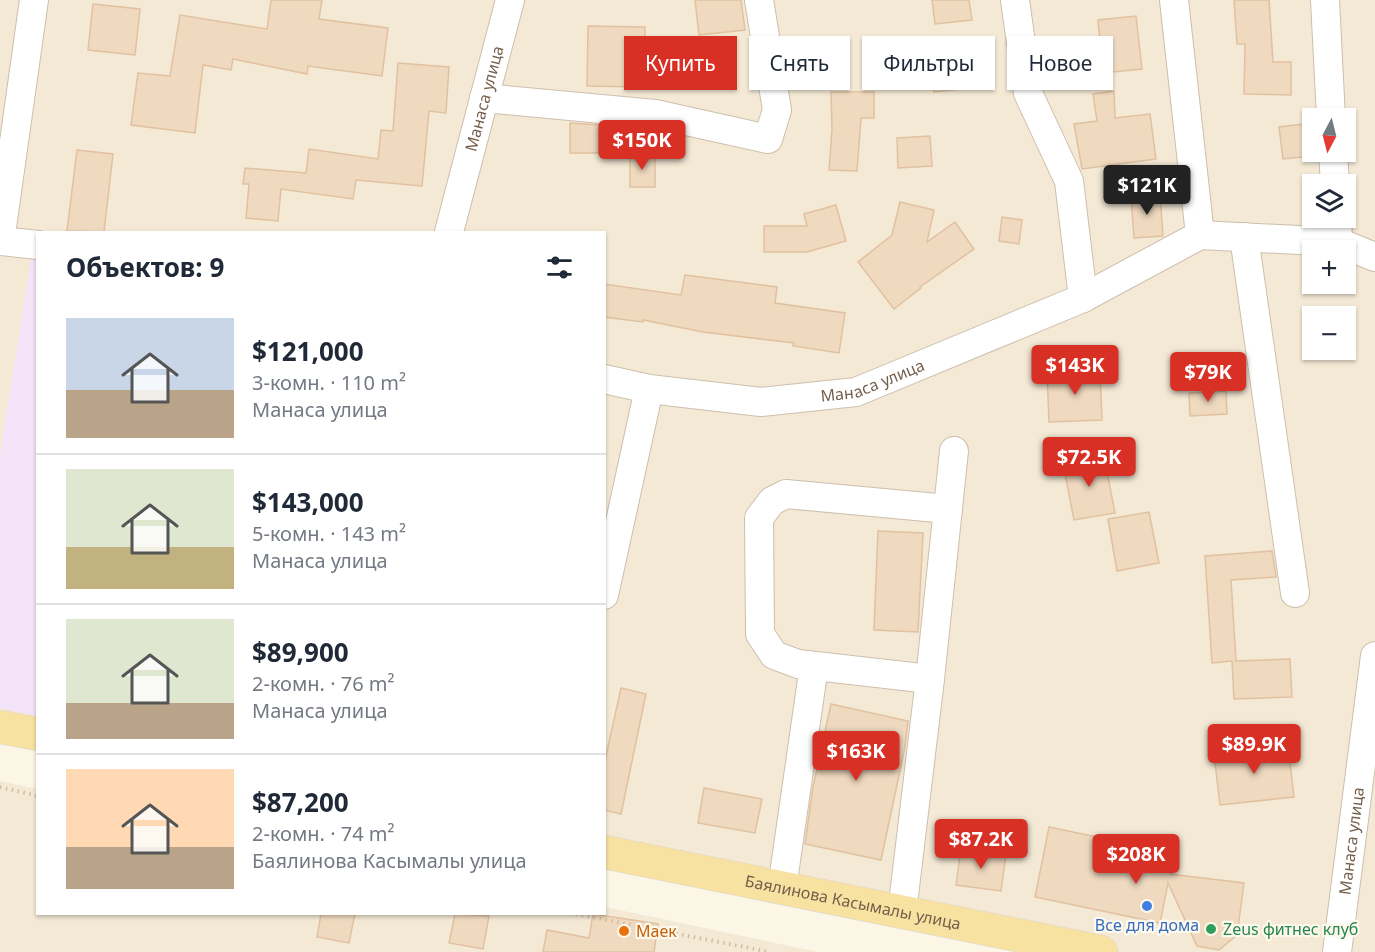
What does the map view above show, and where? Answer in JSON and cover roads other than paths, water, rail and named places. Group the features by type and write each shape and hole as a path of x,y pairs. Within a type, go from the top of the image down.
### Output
{"main road":[{"path":"0,727 36,734"},
{"name":"Баялинова Касымалы улица","path":"606,852 1101,952"}],"street":[{"path":"34,0 3,198 0,241 36,244"},
{"name":"Манаса улица","path":"449,231 510,0"},
{"path":"484,98 656,114 768,139 777,110 759,0"},
{"path":"1014,0 1028,93 1069,181 1083,298"},
{"path":"1174,0 1200,235 1244,237 1338,230 1375,257"},
{"path":"1325,0 1330,108"},
{"name":"Манаса улица","path":"606,379 649,389 761,402 856,392 1083,298 1200,235"},
{"path":"1244,237 1295,593"},
{"path":"606,586 649,389"},
{"path":"902,912 954,450"},
{"path":"930,679 798,664 774,655 760,634 759,518 772,501 786,494 948,509"},
{"name":"Манаса улица","path":"1337,952 1375,656"},
{"path":"782,888 814,666"}],"place":[{"name":"Все для дома","path":"1147,906"},
{"name":"Zeus фитнес клуб","path":"1211,929"},
{"name":"Маек","path":"624,931"}]}
